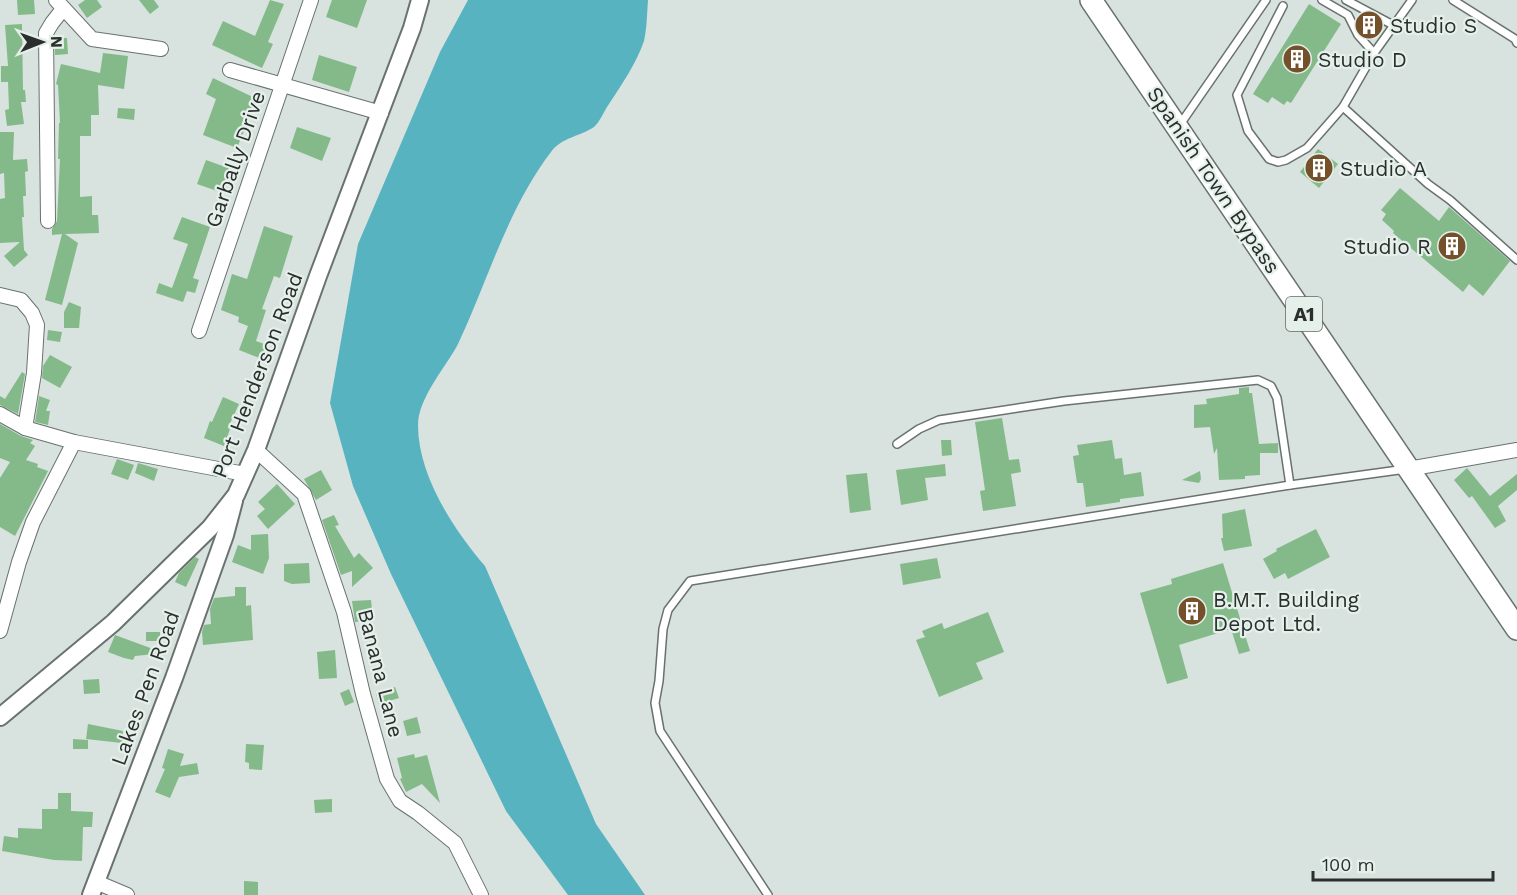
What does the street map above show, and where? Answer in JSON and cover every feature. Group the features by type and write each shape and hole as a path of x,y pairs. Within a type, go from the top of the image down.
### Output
{"main road":[{"name":"Spanish Town Bypass","path":"1091,0 1517,629"}],"street":[{"name":"Garbally Drive","path":"199,331 311,0"},
{"name":"Port Henderson Road","path":"0,717 113,623 160,574 210,528 236,495 256,450 318,276 412,28 420,0"},
{"path":"48,221 46,33 60,4 92,39 161,49"},
{"path":"230,70 381,113"},
{"path":"0,295 21,300 32,313 37,325 33,382 25,428"},
{"path":"0,414 25,428 74,442 245,474"},
{"path":"0,631 19,561 33,522 74,442"},
{"name":"Banana Lane","path":"256,450 304,494 344,612 363,694 387,779 400,801 455,843 481,895"},
{"path":"1408,469 1517,450"},
{"name":"Lakes Pen Road","path":"93,889 174,678 225,535 236,495"},
{"path":"93,889 127,895"}],"lane":[{"path":"1178,127 1266,0"},
{"path":"1322,0 1348,15 1358,35 1374,53"},
{"path":"1346,0 1394,25"},
{"path":"1283,6 1237,95 1248,131 1269,159 1278,162 1306,148 1343,107 1374,53 1412,0"},
{"path":"1453,0 1515,39 1517,43"},
{"path":"1343,107 1517,260"},
{"path":"897,444 919,429 939,420 1064,401 1258,380 1271,386 1277,398 1290,485"},
{"path":"768,895 660,731 655,703 663,629 668,610 690,581 1290,485 1408,469"}],"water":[{"path":"468,0 648,0 644,41 633,66 596,125 555,147 536,174 511,220 458,344 427,394 419,415 418,425 424,463 431,482 450,518 485,566 596,824 645,895 568,895 506,811 391,574 353,486 330,403 358,244 440,52"}],"building":[{"path":"17,0 34,0 35,14 18,15"},
{"path":"85,0 97,0 102,7 87,18 78,5"},
{"path":"139,0 154,0 159,7 150,14"},
{"path":"270,0 284,4 268,42 273,44 262,68 212,45 223,21 255,36"},
{"path":"332,0 367,0 357,28 326,17"},
{"name":"Studio D","path":"1309,4 1341,24 1291,103 1287,101 1284,105 1272,97 1268,103 1253,94"},
{"name":"Studio S","path":"1366,17 1377,23 1371,34 1360,27"},
{"path":"22,24 23,90 25,90 26,102 21,102 24,124 7,126 5,110 9,109 8,82 1,82 1,66 8,66 5,25"},
{"path":"55,38 67,38 68,54 55,55"},
{"path":"103,53 128,56 124,89 98,85 99,115 91,115 91,136 80,136 80,197 92,196 92,215 98,215 99,233 65,234 78,243 62,305 45,300 62,234 52,235 52,229 57,221 60,159 58,159 60,123 58,85 56,84 61,64 100,73"},
{"path":"319,55 357,67 349,92 312,80"},
{"path":"213,78 257,99 237,148 203,135 216,99 206,94"},
{"path":"118,108 135,109 134,120 117,118"},
{"path":"297,127 331,138 322,161 290,148"},
{"path":"0,132 14,132 13,160 27,159 26,196 23,196 24,217 22,217 24,250 28,255 14,267 4,256 20,242 0,243 0,199 5,198 4,173 0,174"},
{"name":"Studio A","path":"1318,149 1338,164 1319,188 1300,172"},
{"path":"206,160 231,169 223,193 197,184"},
{"name":"Studio R","path":"1400,188 1439,221 1449,207 1510,261 1483,296 1469,284 1463,292 1393,233 1394,231 1382,220 1386,214 1381,210"},
{"path":"182,217 210,227 193,278 199,280 195,293 187,291 183,302 156,293 159,283 172,288 188,244 173,239"},
{"path":"264,226 293,236 280,278 274,276 262,309 266,310 256,341 267,345 262,359 239,350 248,326 238,322 239,317 221,310 232,274 247,279"},
{"path":"69,302 81,307 79,328 64,328 64,312"},
{"path":"48,330 62,332 60,342 47,340"},
{"path":"50,355 72,367 60,388 42,378 43,366"},
{"path":"22,372 25,374 18,414 0,405 0,396 5,399"},
{"path":"1249,387 1249,393 1252,393 1259,444 1278,443 1278,453 1260,453 1260,475 1245,476 1245,479 1219,480 1217,448 1214,454 1210,427 1194,428 1194,405 1207,404 1206,399 1239,394 1239,388"},
{"path":"39,396 50,400 46,411 50,411 48,425 35,422"},
{"path":"223,397 239,404 228,428 230,429 224,446 204,438"},
{"path":"1002,418 1009,460 1019,459 1021,472 1011,474 1016,506 983,511 980,491 985,490 975,422"},
{"path":"0,424 33,440 30,443 35,446 26,460 48,471 15,536 0,527 0,478 10,462 0,458"},
{"path":"941,440 951,440 952,455 942,456"},
{"path":"1112,440 1115,459 1122,458 1124,475 1141,472 1144,496 1086,507 1083,483 1077,483 1073,456 1079,455 1077,445"},
{"path":"117,459 134,465 128,480 111,474"},
{"path":"138,463 158,469 154,481 135,473"},
{"path":"945,464 946,476 925,478 928,500 901,505 896,470"},
{"path":"1467,468 1490,496 1517,474 1517,490 1498,506 1506,521 1495,528 1472,496 1469,498 1454,480"},
{"path":"321,470 332,490 316,500 304,479"},
{"path":"1200,471 1199,483 1182,480"},
{"path":"867,473 871,510 850,513 846,475"},
{"path":"277,484 295,504 268,529 257,516 265,509 258,502"},
{"path":"1245,509 1252,546 1224,551 1221,538 1223,538 1222,514"},
{"path":"334,515 339,525 335,526 354,558 359,553 373,568 352,587 352,571 341,575 322,520"},
{"path":"1316,529 1330,557 1288,579 1285,573 1274,579 1263,559 1277,551 1276,549"},
{"path":"268,534 269,558 263,574 232,562 238,545 251,550 251,535"},
{"path":"195,557 199,559 186,587 175,582 179,573"},
{"path":"937,558 941,578 903,585 900,564"},
{"path":"309,563 310,583 292,584 284,581 284,564"},
{"name":"B.M.T. Building Depot Ltd.","path":"1223,563 1250,651 1239,654 1231,629 1179,645 1188,678 1167,684 1140,593 1172,584 1171,579"},
{"path":"235,587 246,587 246,606 251,605 253,640 203,645 202,632 204,625 211,624 210,609 214,598 235,596"},
{"path":"371,600 373,620 355,622 352,601"},
{"path":"988,612 1004,652 976,663 983,679 939,697 916,640 925,637 922,631 942,623 944,629"},
{"path":"146,632 160,632 160,641 146,641"},
{"path":"115,635 164,653 135,656 133,660 124,658 108,652"},
{"path":"335,650 337,678 319,679 317,652"},
{"path":"99,679 100,693 84,694 83,680"},
{"path":"395,687 399,698 379,704 376,694"},
{"path":"349,689 354,702 345,706 340,693"},
{"path":"417,717 421,733 407,736 403,721"},
{"path":"88,724 123,731 122,743 86,739"},
{"path":"73,739 88,740 88,749 73,749"},
{"path":"246,744 264,745 262,770 249,769 249,763 245,762"},
{"path":"168,749 184,754 180,766 197,763 199,774 179,777 170,798 155,792 165,769 162,768"},
{"path":"414,754 415,758 427,755 440,803 422,784 406,792 400,779 402,778 397,758"},
{"path":"58,793 71,793 71,811 93,812 92,827 83,827 82,861 54,860 2,851 4,836 18,838 18,828 42,829 42,809 58,809"},
{"path":"332,799 332,812 315,813 314,800"},
{"path":"244,881 258,882 258,895 244,895"}],"place":[{"name":"Studio S","path":"1369,25"},
{"name":"Studio D","path":"1297,59"},
{"name":"Studio A","path":"1319,168"},
{"name":"Studio R","path":"1452,246"},
{"name":"B.M.T. Building Depot Ltd.","path":"1192,611"}]}
